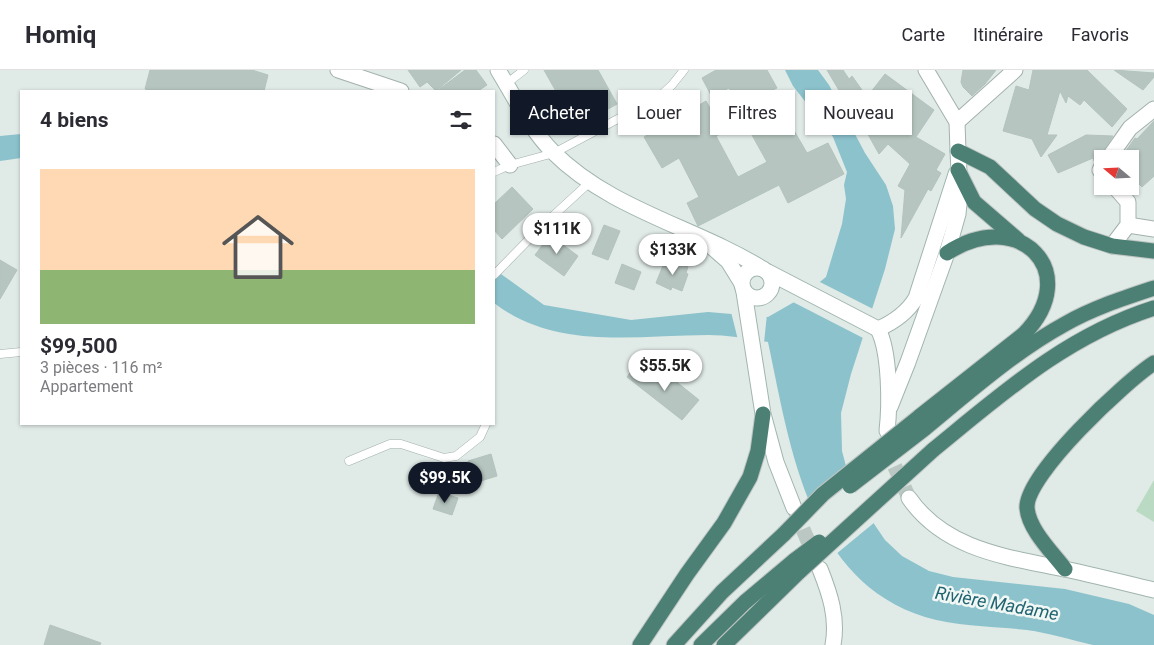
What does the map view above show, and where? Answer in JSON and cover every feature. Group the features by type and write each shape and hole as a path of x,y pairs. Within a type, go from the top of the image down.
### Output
{"highway":[{"path":"958,151 990,167 1035,208 1057,224 1084,237 1112,246 1154,251"},
{"path":"922,424 1024,334 1038,317 1046,296 1046,272 1032,249 1019,241 974,202 958,170"},
{"path":"947,253 957,246 980,237 1005,237 1019,241"},
{"path":"674,645 722,592 784,534 922,424 1054,331 1094,310 1154,288"},
{"path":"724,645 798,566 933,450 1018,381 1058,353 1100,329 1154,308"},
{"path":"1065,569 1029,518 1027,506 1029,495 1049,464 1123,387 1154,363"},
{"path":"640,645 687,574 724,523 750,477 758,451 763,414"},
{"path":"701,645 745,602 798,566"}],"main road":[{"path":"338,70 398,90"},
{"path":"498,70 539,137 554,153 590,182 627,204 730,250 875,327 884,348 890,407 887,431"},
{"path":"890,407 947,253 960,207 957,122 926,70"},
{"path":"957,122 1015,70"},
{"path":"1114,150 1130,128 1154,109"},
{"path":"495,145 510,165"},
{"path":"875,327 897,319 911,306 916,298 958,170"},
{"path":"1112,246 1128,224 1128,202 1122,195"},
{"path":"1128,224 1154,229"},
{"path":"698,236 728,261 743,287 752,298 766,295 772,282 766,270 758,267 748,270 742,277 743,287 753,344 763,414 776,462 794,508"},
{"path":"909,498 915,508 933,524 974,549 1004,558 1065,569 1154,590"},
{"path":"820,569 835,619 836,630 833,645"}],"lane":[{"path":"506,84 524,70"},
{"path":"495,172 510,165 554,153 659,97 684,70"},
{"path":"495,273 590,182"},
{"path":"0,354 20,352"},
{"path":"349,461 390,444 401,444 444,458 456,456 480,437 486,425"}],"green space":[{"path":"1154,480 1154,522 1136,511"}],"water":[{"path":"785,70 818,70 829,85 832,90 805,90 805,101 793,86"},
{"path":"20,134 20,158 0,161 0,136"},
{"name":"Rivière Madame","path":"831,135 855,135 886,185 893,206 895,229 885,269 851,374 841,413 842,451 851,485 868,515 885,540 902,556 929,571 953,577 1065,589 1129,604 1154,615 1154,645 1093,645 1027,630 950,623 925,617 885,599 854,573 829,541 810,504 796,465 785,423 768,342 716,335 625,338 570,334 544,328 518,318 495,304 495,270 544,305 631,320 708,312 768,317 796,301 826,277 842,224 846,199 844,185 847,172"}],"pier":[{"path":"818,281 875,310 865,339 791,301"},
{"path":"731,312 767,314 764,343 738,340"},
{"path":"848,466 853,484 875,522 835,555 816,525 805,501"}],"building":[{"path":"150,70 252,70 268,75 264,90 145,89"},
{"path":"408,70 461,70 437,90 427,82 420,87"},
{"path":"465,70 476,70 487,85 480,90 438,90"},
{"path":"544,70 598,70 617,104 608,109 608,90 555,90"},
{"path":"716,70 767,70 777,88 773,90 730,90 729,88 725,90 710,90 710,93 702,78"},
{"path":"827,70 843,70 849,79 852,76 862,90 839,90"},
{"path":"963,70 996,70 972,96 963,87 961,82"},
{"path":"1033,70 1087,70 1127,109 1112,127 1084,100 1080,105 1068,96 1066,103 1060,91 1047,135 1057,135 1041,157 1032,139 1003,131 1016,86 1029,90"},
{"path":"1114,70 1154,73 1154,77 1143,90"},
{"path":"885,74 907,90 872,90"},
{"path":"912,94 934,110 916,137 945,154 936,170 941,173 931,191 928,189 901,238 905,190 898,186 910,164 888,144 879,154 868,135 912,135"},
{"path":"706,101 710,108 710,135 718,135 716,136 738,177 767,162 752,135 795,135 795,132 807,153 828,143 844,174 788,203 779,185 698,226 687,203 699,197 679,158 662,168 644,137 647,135 700,135 700,104"},
{"path":"1154,121 1154,176 1142,187 1139,184 1139,150 1126,150 1135,138 1137,139"},
{"path":"1086,135 1113,136 1104,150 1094,150 1094,161 1093,158 1058,173 1048,155"},
{"path":"512,187 533,209 502,239 495,231 495,203"},
{"path":"604,225 620,231 608,260 592,254"},
{"path":"550,235 578,256 564,276 535,255"},
{"path":"669,259 688,267 686,273 688,274 682,291 672,287 671,290 656,283 664,263 666,264"},
{"path":"0,260 17,270 0,299"},
{"path":"622,264 641,272 634,290 615,283"},
{"path":"635,366 657,381 661,376 665,379 668,375 699,400 682,420 627,377"},
{"path":"491,454 497,476 461,487 456,469 469,465 468,461"},
{"path":"439,492 458,498 452,515 433,509"},
{"path":"50,625 101,643 100,645 44,645"}],"tunnel":[{"path":"890,444 894,465 909,498"},
{"path":"794,508 816,560"}]}
